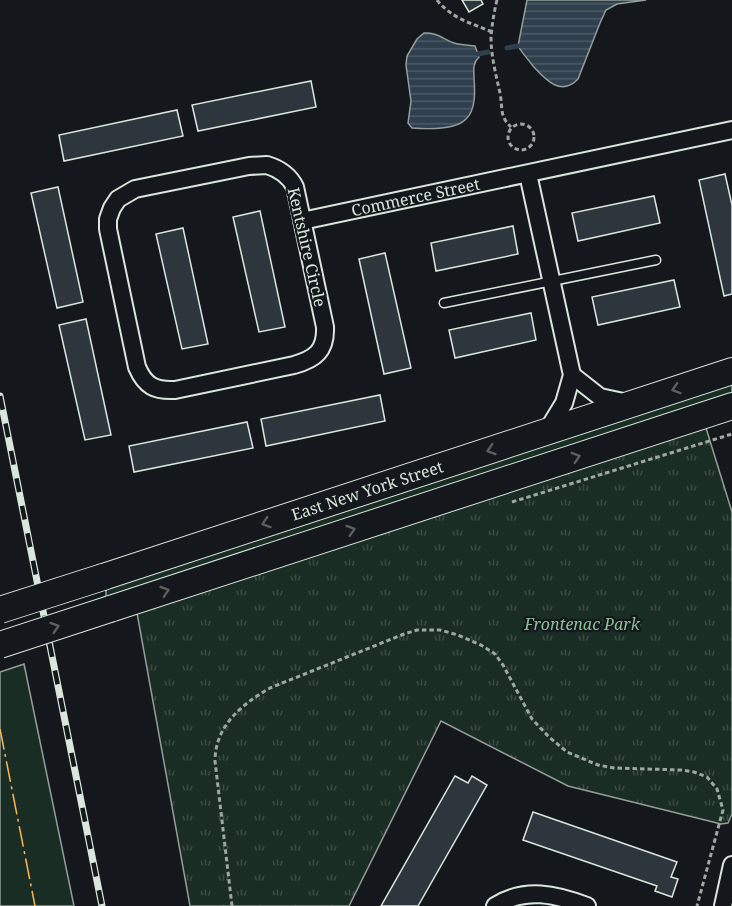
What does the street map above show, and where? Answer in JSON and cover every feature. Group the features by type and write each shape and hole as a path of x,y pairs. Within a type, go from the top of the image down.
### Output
{"main road":[{"name":"East New York Street","path":"0,610 732,371"},
{"name":"East New York Street","path":"0,645 732,406"}],"street":[{"name":"Commerce Street","path":"302,220 732,130"},
{"name":"Kentshire Circle","path":"267,165 280,169 291,179 302,220 324,327 323,345 317,354 309,361 294,365 175,390 154,388 145,381 137,367 108,229 108,219 118,199 135,189 249,166 267,165"},
{"path":"528,174 572,375 564,403 547,431"},
{"path":"572,375 600,397 632,404"},
{"path":"723,906 732,864"},
{"path":"495,906 522,895 544,893 587,906"}],"lane":[{"path":"444,303 656,260"}],"path":[{"path":"437,0 443,8 455,16 492,32"},
{"path":"497,0 492,32 495,74 502,117 511,128"},
{"path":"519,124 528,126 534,136 531,145 525,149 513,148 508,142 511,128 519,124"},
{"path":"232,906 215,761 215,750 227,724 250,700 270,688 393,638 427,629 458,635 495,654 532,719 543,732 567,752 598,765 614,768 681,770 707,777 717,789 723,810 697,906"}],"green space":[{"path":"732,383 732,396 106,600 106,587"},
{"name":"Frontenac Park","path":"706,428 732,512 732,814 728,823 721,824 568,786 441,721 349,906 190,906 137,613"},
{"path":"24,664 74,906 0,906 0,672"}],"water":[{"path":"527,0 646,0 617,4 606,10 578,79 566,87 548,81 518,46"},
{"path":"424,33 436,35 454,43 475,46 479,57 474,67 473,106 472,111 461,123 440,128 412,128 408,123 411,101 407,56 417,39"}],"building":[{"path":"462,0 481,0 483,4 469,12"},
{"path":"311,81 316,107 198,131 192,105"},
{"path":"177,110 183,136 64,161 59,135"},
{"path":"725,174 732,205 732,294 724,296 699,180"},
{"path":"58,187 83,302 57,308 31,193"},
{"path":"654,196 660,223 578,241 572,213"},
{"path":"260,211 285,327 259,332 233,217"},
{"path":"513,226 518,254 436,271 431,243"},
{"path":"183,228 208,344 182,349 156,234"},
{"path":"385,253 411,368 384,374 359,259"},
{"path":"674,280 680,307 598,325 592,297"},
{"path":"531,313 536,340 455,358 449,330"},
{"path":"86,319 111,435 85,440 59,325"},
{"path":"380,395 385,421 266,446 261,419"},
{"path":"247,422 253,448 134,472 129,446"},
{"path":"455,776 468,783 472,776 487,785 418,906 381,906"},
{"path":"533,812 677,862 671,877 678,879 672,897 655,891 657,886 523,840"}],"waterway":[{"path":"507,48 518,46"},
{"path":"478,54 488,52"}],"railway":[{"path":"0,396 102,906"}],"power":[{"path":"0,729 35,906"}]}
